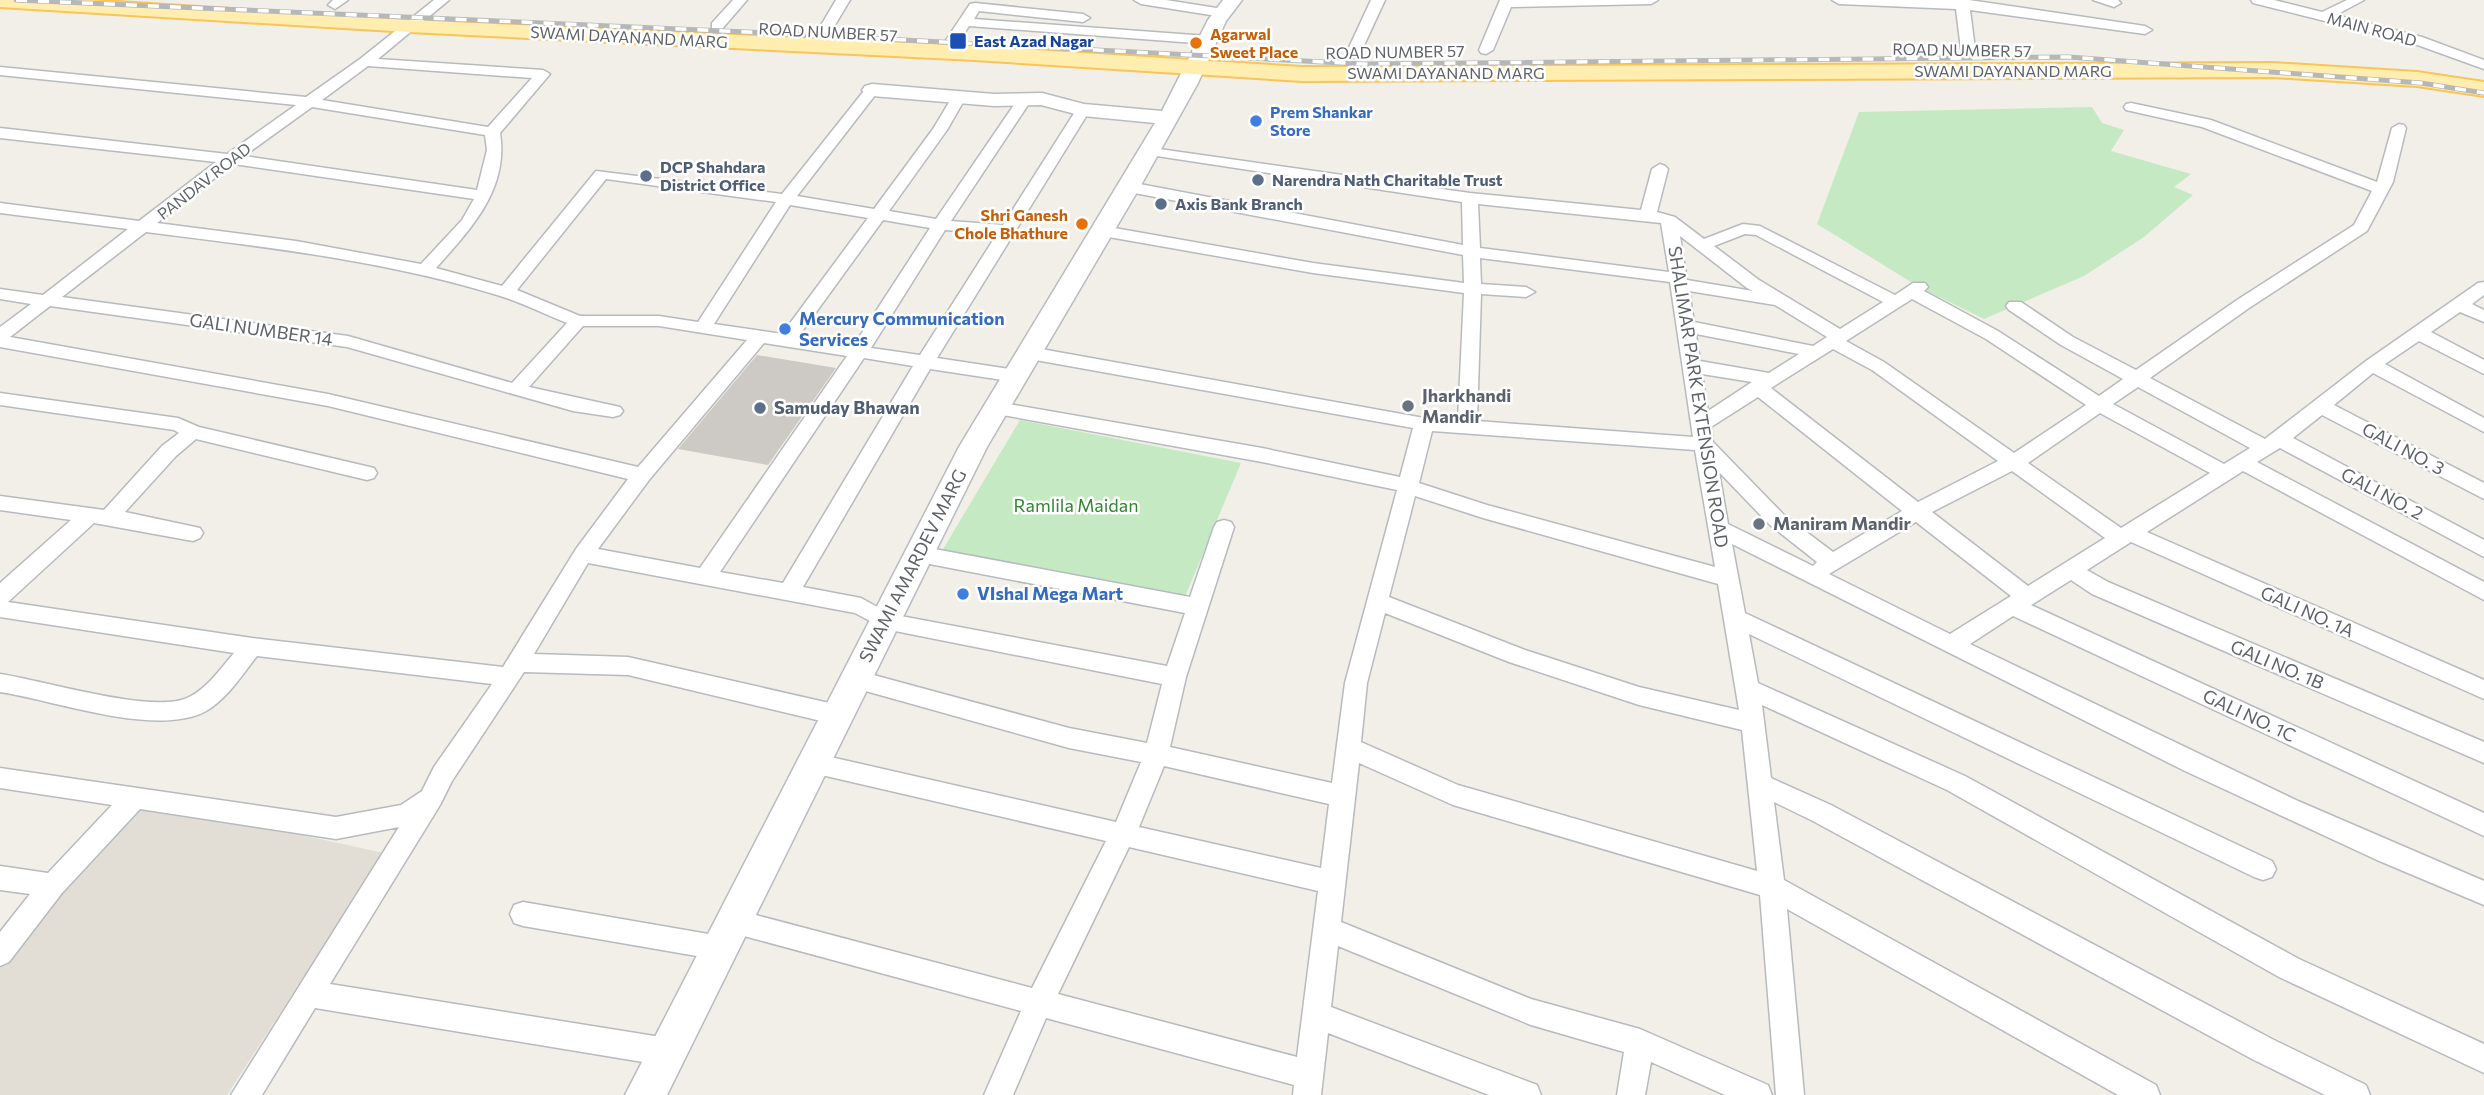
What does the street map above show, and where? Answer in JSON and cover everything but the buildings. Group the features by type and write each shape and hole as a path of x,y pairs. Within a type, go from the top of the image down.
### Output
{"main road":[{"name":"ROAD NUMBER 57","path":"222,0 436,5 824,32 959,31 1201,55 1274,51"},
{"path":"2,1 404,30"},
{"name":"SWAMI DAYANAND MARG","path":"404,30 975,53 1201,55 1302,74 2273,70 2417,79 2484,89"},
{"name":"ROAD NUMBER 57","path":"1940,49 2212,56 2380,66 2484,76"},
{"name":"ROAD NUMBER 57","path":"1459,51 1513,50"},
{"name":"ROAD NUMBER 57","path":"1323,53 1406,52"}],"street":[{"path":"717,26 740,0"},
{"path":"824,32 843,0"},
{"path":"1141,0 1228,6"},
{"path":"1353,54 1378,0"},
{"path":"1486,50 1506,2 1651,0"},
{"path":"1839,0 1962,3 2145,30"},
{"name":"MAIN ROAD","path":"2258,0 2278,2 2417,40 2484,65"},
{"path":"2324,16 2357,0"},
{"path":"1962,3 1968,49"},
{"path":"959,31 978,4 1056,14 1201,55"},
{"name":"PANDAV ROAD","path":"0,338 230,159 365,62 436,5"},
{"name":"SWAMI AMARDEV MARG","path":"645,1095 973,447 1169,118 1228,6"},
{"path":"365,62 543,74 492,132"},
{"path":"0,71 309,102 492,132"},
{"path":"703,328 786,199 872,90 959,97 1042,99 1083,110 1169,118"},
{"path":"786,341 940,130 959,97"},
{"path":"704,578 859,352 940,225 1026,99"},
{"path":"2132,107 2206,123 2382,189"},
{"path":"788,593 925,362 1083,110"},
{"path":"1812,575 1947,494 2031,453 2243,304 2361,228 2382,189 2399,128"},
{"path":"425,270 469,222 484,196 495,150 492,132"},
{"path":"0,133 230,159 484,196"},
{"path":"1150,150 1470,198 1669,220"},
{"path":"1648,216 1660,169"},
{"path":"506,292 602,174 786,199 940,225 1009,230"},
{"path":"1129,187 1471,254 1678,281 1782,301"},
{"path":"1467,427 1473,290 1470,198"},
{"path":"0,208 296,246 425,270 506,292 578,321 659,321 925,362 1023,364 1424,424 1467,427 1702,434 1763,383 1909,294"},
{"name":"GALI NO. 1A","path":"1669,220 2011,463 2126,536 2484,690"},
{"name":"SHALIMAR PARK EXTENSION ROAD","path":"1669,220 1702,434 1753,723 1772,887 1790,1095"},
{"path":"1702,245 1743,229 1760,230 1909,294 1992,335 2100,405 2235,468 2484,592"},
{"path":"1103,231 1307,266 1473,290 1525,292"},
{"path":"1952,645 2235,468 2272,443 2372,365 2484,287"},
{"name":"GALI NUMBER 14","path":"0,293 348,342 573,405 613,411"},
{"path":"2459,304 2484,317"},
{"name":"GALI NO. 2","path":"2015,306 2067,341 2137,379 2484,549"},
{"path":"516,390 578,321"},
{"path":"1685,326 1815,352"},
{"path":"2418,333 2484,368"},
{"path":"245,1095 431,798 443,774 513,670 583,554 642,475 759,337"},
{"path":"0,338 328,400 642,475"},
{"path":"2372,365 2484,426"},
{"path":"1692,366 1763,383"},
{"name":"GALI NO. 1C","path":"1763,383 2021,602 2484,825"},
{"path":"0,399 178,424 192,432 367,473"},
{"name":"GALI NO. 3","path":"2321,406 2484,492"},
{"path":"997,408 1262,455 1407,487 1728,579"},
{"path":"523,914 726,935 1040,1001 1308,1085 1356,683 1424,424"},
{"path":"0,596 99,517 192,432"},
{"path":"1702,434 1776,520 1832,562"},
{"path":"0,503 193,533"},
{"path":"998,1095 1040,1001 1123,835 1156,756 1175,677 1224,527"},
{"path":"1719,528 1952,645 2365,844 2484,893"},
{"path":"583,554 861,607 885,621 1175,677"},
{"path":"919,554 1197,607"},
{"name":"GALI NO. 1B","path":"2073,571 2100,588 2484,753"},
{"path":"1377,601 1517,656 1614,688 1753,723"},
{"path":"0,609 252,647 513,670 628,666 838,715"},
{"path":"1735,618 2263,869"},
{"path":"0,683 134,709 181,711 206,697 252,647"},
{"path":"855,679 1069,738 1204,764 1342,796"},
{"path":"1747,688 1956,783 2289,968 2484,1059"},
{"path":"1348,747 1453,794 1772,887 2146,1095"},
{"path":"813,763 1331,882"},
{"path":"0,778 336,828 407,815 431,798"},
{"path":"1760,784 1822,813 2262,1049 2356,1095"},
{"path":"0,953 53,885 135,798"},
{"path":"0,878 53,885"},
{"path":"1326,928 1531,1012 1640,1043 1758,1095"},
{"path":"309,994 667,1052"},
{"path":"1316,1015 1527,1095"},
{"path":"1631,1095 1640,1043"}],"shaded area":[{"path":"122,796 384,853 227,1095 0,1095 0,943"}],"green space":[{"path":"2092,107 2102,123 2124,130 2111,151 2191,174 2174,187 2193,195 2144,237 2084,276 1984,319 1919,287 1817,224 1859,112"},
{"name":"Ramlila Maidan","path":"1020,420 1241,463 1184,599 942,551"}],"railway":[{"path":"16,0 771,33 1363,64 2069,57 2421,83 2484,93"}],"place":[{"name":"East Azad Nagar","path":"958,41"},
{"name":"Agarwal Sweet Place","path":"1196,43"},
{"name":"Prem Shankar Store","path":"1256,121"},
{"name":"DCP Shahdara District Office","path":"646,176"},
{"name":"Narendra Nath Charitable Trust","path":"1258,180"},
{"name":"Axis Bank Branch","path":"1161,204"},
{"name":"Shri Ganesh Chole Bhathure","path":"1082,224"},
{"name":"Mercury Communication Services","path":"785,329"},
{"name":"Jharkhandi Mandir","path":"1408,406"},
{"name":"Samuday Bhawan","path":"760,408"},
{"name":"Maniram Mandir","path":"1759,524"},
{"name":"VIshal Mega Mart","path":"963,594"}]}
